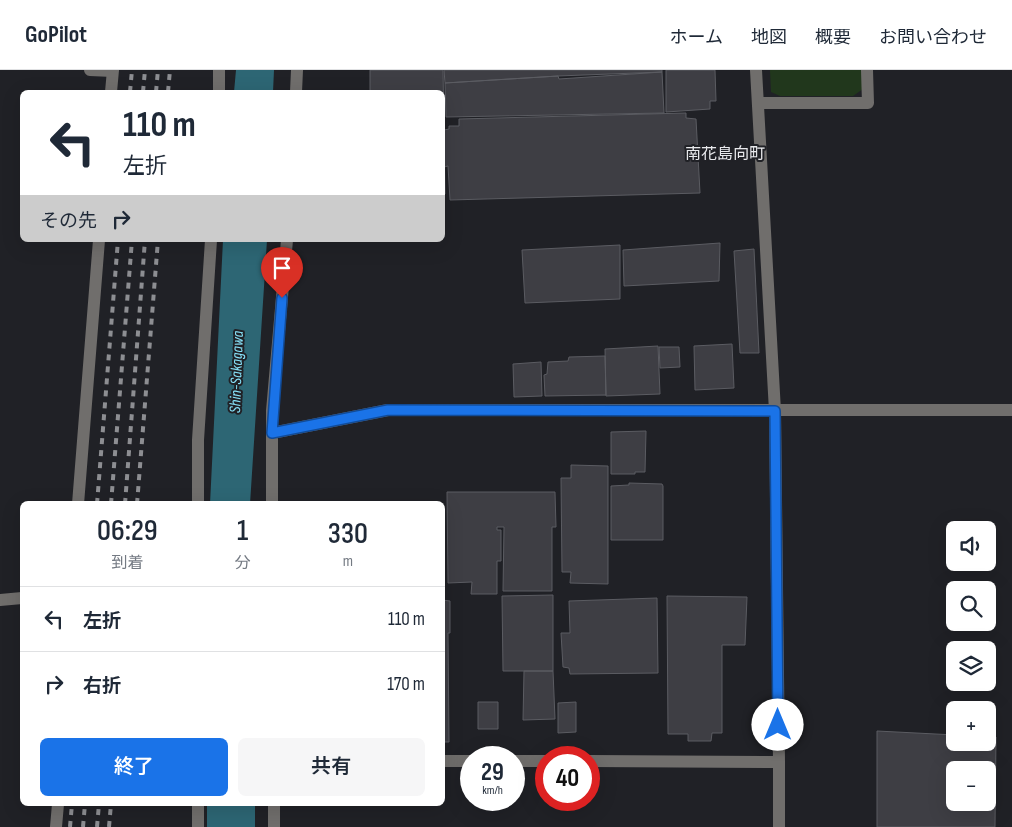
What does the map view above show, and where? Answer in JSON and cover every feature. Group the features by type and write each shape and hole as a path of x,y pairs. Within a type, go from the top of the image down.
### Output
{"street":[{"path":"90,70 113,71 111,90"},
{"path":"219,90 220,70"},
{"path":"296,90 297,70"},
{"path":"756,70 775,411 779,827"},
{"path":"759,103 868,103 867,70"},
{"path":"78,501 99,242"},
{"path":"198,501 198,440 211,242"},
{"path":"272,501 272,433 287,242"},
{"path":"272,433 388,410 1012,410"},
{"path":"0,600 20,598"},
{"path":"445,760 460,761"},
{"path":"600,761 779,762"},
{"path":"56,827 58,806"},
{"path":"198,806 198,827"},
{"path":"274,806 274,827"}],"green space":[{"path":"770,70 863,70 863,89 853,96 780,96 771,92"}],"water":[{"path":"236,70 274,70 273,90 234,90"},
{"name":"Shin-Sakagawa","path":"223,242 267,242 250,501 210,501"},
{"path":"207,806 255,806 255,827 207,827"}],"building":[{"path":"370,70 443,70 443,90 370,90"},
{"path":"444,70 662,70 662,72 445,83"},
{"path":"666,70 715,70 716,101 710,101 710,109 666,112"},
{"path":"662,72 664,113 446,117 445,83 558,76 559,79"},
{"path":"686,113 686,118 696,119 700,193 450,200 448,166 445,167 445,130 449,129 449,126 459,126 459,119"},
{"path":"720,243 719,281 624,286 623,250"},
{"path":"620,245 620,299 525,303 522,250"},
{"path":"754,249 759,353 740,353 734,251"},
{"path":"732,344 734,388 695,390 694,346"},
{"path":"658,346 660,394 606,396 605,349"},
{"path":"659,347 679,347 680,367 660,368"},
{"path":"605,356 606,395 545,396 544,375 547,374 548,362 568,361 569,357"},
{"path":"541,362 542,396 514,397 513,364"},
{"path":"646,431 645,472 611,474 611,432"},
{"path":"571,465 608,466 608,584 570,583 571,572 562,572 561,478 571,478"},
{"path":"629,483 662,484 663,540 611,540 611,486 629,485"},
{"path":"447,492 555,492 556,527 552,527 552,591 503,591 504,527 497,527 497,530 501,530 501,561 497,561 497,594 471,594 472,582 448,583"},
{"path":"553,595 553,671 503,671 502,596"},
{"path":"667,596 747,597 745,645 722,645 722,733 712,733 711,741 688,741 688,734 668,734"},
{"path":"657,598 658,673 570,674 569,668 563,667 561,633 570,633 569,601"},
{"path":"445,600 450,601 450,633 448,633 449,742 445,742"},
{"path":"524,671 553,671 555,719 523,720"},
{"path":"478,702 498,702 498,729 478,729"},
{"path":"576,702 576,732 558,733 558,703"},
{"path":"877,731 946,735 946,751 996,751 996,761 946,761 946,811 995,811 995,827 877,827"}],"railway":[{"path":"130,90 132,70"},
{"path":"143,90 145,70"},
{"path":"156,90 158,70"},
{"path":"168,90 170,70"},
{"path":"97,501 118,242"},
{"path":"111,501 132,242"},
{"path":"125,501 145,242"},
{"path":"137,501 158,242"},
{"path":"70,827 72,806"},
{"path":"83,827 85,806"},
{"path":"97,827 99,806"},
{"path":"109,827 111,806"}],"district":[{"name":"南花島向町","path":"725,154"}],"route":[{"path":"282,298 272,411 272,433 388,410 775,411 777,461 778,725"}]}
